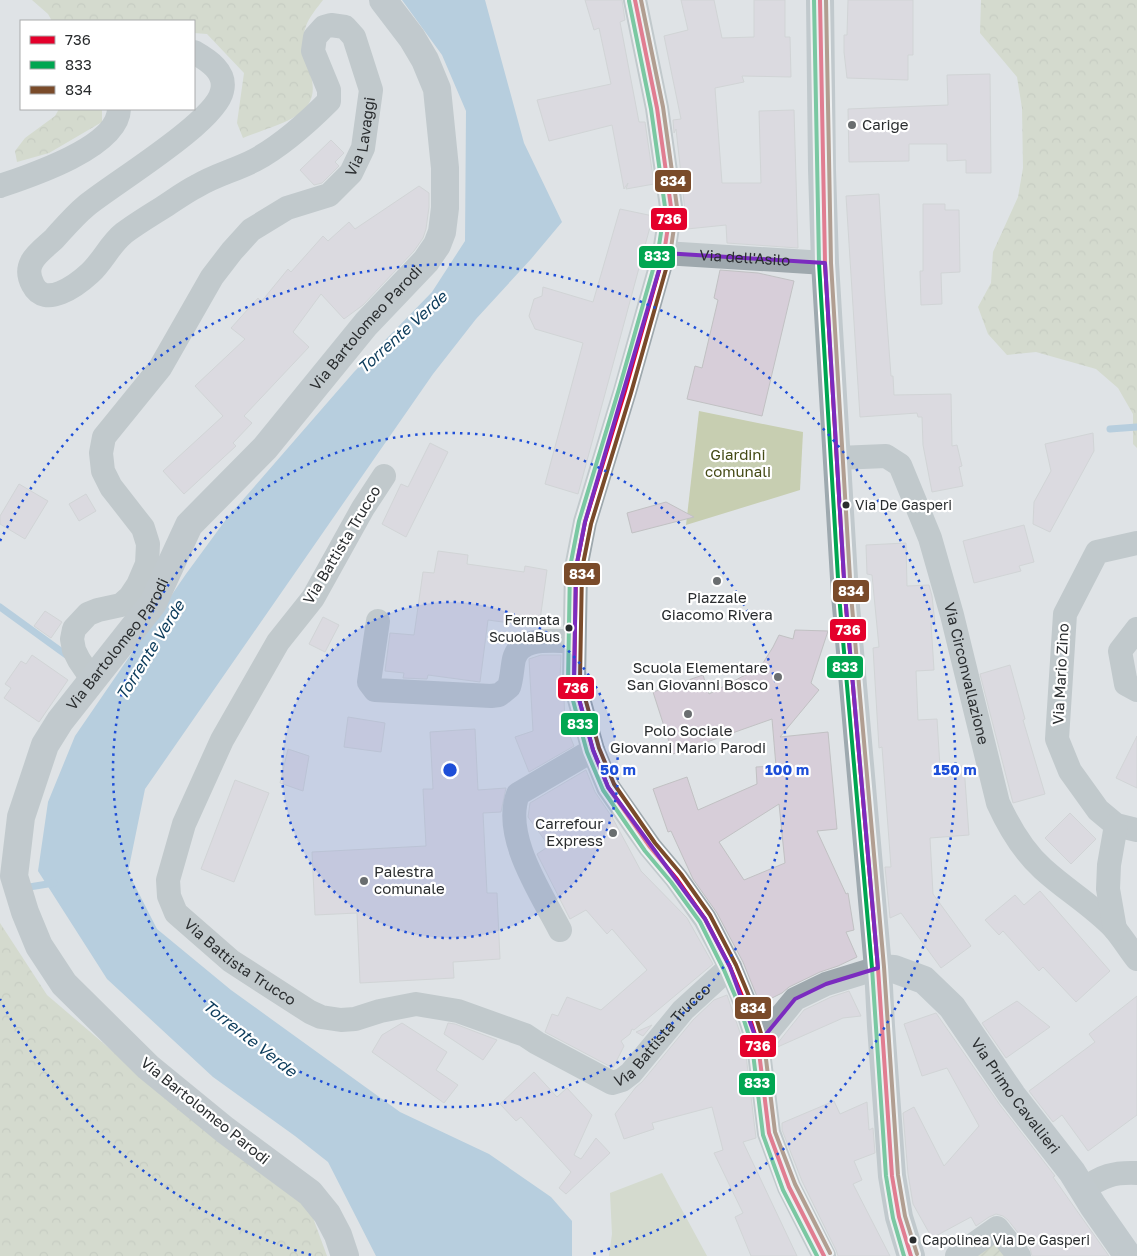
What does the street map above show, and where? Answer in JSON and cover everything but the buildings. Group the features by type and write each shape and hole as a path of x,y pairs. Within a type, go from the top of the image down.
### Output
{"main road":[{"name":"Via Bartolomeo Parodi","path":"345,1256 338,1235 327,1214 310,1194 225,1130 148,1067 64,984 39,946 25,912 14,876 21,817 45,745 60,721 153,603 189,525 265,448 366,324 426,261 437,245 445,220 445,184 442,129 437,89 425,60 412,38 383,0"},
{"path":"820,0 825,263 845,595 878,968 892,1176 899,1217 911,1256"},
{"name":"Via Primo Cavallieri","path":"878,968 894,969 924,980 952,1007 1012,1095 1072,1172 1128,1256"}],"street":[{"path":"634,0 657,108 671,207 664,253 585,522 576,568 574,681 593,750 608,787 650,847 676,878 705,919 730,967 758,1044 769,1133 789,1187 824,1256"},
{"name":"Via Lavaggi","path":"92,679 78,660 74,650 72,639 74,629 88,614 120,605 125,601 138,585 147,564 148,544 143,528 111,488 103,471 101,453 104,437 160,368 207,285 232,251 251,230 287,208 329,195 350,173 363,148 371,90 354,37 345,27 338,25 324,27 315,37 313,50 329,90 329,101 307,124 256,160 197,185 128,230 115,240 91,272 79,282 52,296 36,290 29,274 32,260 36,254 85,207 196,126 220,101 223,89 222,79 214,65 195,53"},
{"path":"0,186 46,171 82,153 108,132 119,115 120,110"},
{"name":"Via dell'Asilo","path":"664,253 825,263"},
{"name":"Via Circonvallazione","path":"838,458 886,456 900,465 930,538 952,615 998,803 1007,822 1024,847 1042,868 1092,908 1114,929 1137,959"},
{"name":"Via Battista Trucco","path":"384,476 313,598 278,642 222,740 184,824 168,880 169,896 176,913 231,961 310,1012 321,1017 332,1020 355,1019 380,1011 416,1004 458,1011 525,1035 612,1083 622,1080 631,1073 683,1010 730,967"},
{"name":"Via Mario Zino","path":"1114,929 1108,888 1109,865 1127,827 1108,820 1098,810 1077,783 1063,757 1057,739 1065,614 1097,552 1137,544"},
{"path":"378,622 370,682 375,690 491,696 499,694 509,687 514,658 520,647 527,643 574,641"},
{"path":"1137,629 1120,651 1126,684 1137,690"},
{"path":"560,930 523,858 513,820 514,810 518,794 593,750"},
{"path":"758,1044 795,1000 826,984 878,968"},
{"path":"1083,1189 1101,1178 1112,1174 1137,1173"},
{"path":"957,1256 998,1228 1019,1256"}],"highlighted area":[{"path":"664,253 825,263 845,595 878,968 826,984 795,999 758,1044 730,967 705,919 608,787 593,750 574,681 576,568 585,522"}],"green space":[{"path":"32,0 323,0 307,23 304,38 313,85 312,96 307,107 296,116 243,138 237,123 244,73 207,34 195,33 195,20 51,20 48,14"},
{"path":"981,0 1137,0 1137,448 1133,444 1133,414 1118,388 1096,369 1036,352 1007,355 988,334 978,307 991,283 993,252 1018,197 1023,168 1022,108 1017,77 980,33"},
{"path":"58,110 102,110 102,122 49,153 17,162 15,151 25,138 55,116"},
{"name":"Giardini comunali","path":"699,411 803,432 800,490 686,525"},
{"path":"0,923 47,995 158,1090 309,1207 327,1256 0,1256"},
{"path":"662,1173 707,1256 609,1256 612,1234 610,1193"},
{"path":"997,1228 1019,1256 957,1256"}],"water":[{"name":"Torrente Verde","path":"402,0 485,0 524,143 562,222 476,319 433,374 145,789 128,872 157,929 231,990 400,1112 489,1154 551,1197 572,1221 572,1256 376,1256 328,1162 213,1077 107,979 38,871 48,802 75,736 186,574 227,518 354,372 432,292 465,241 466,111 442,55"}],"waterway":[{"path":"1110,429 1137,427"},
{"path":"0,607 69,657"},
{"path":"23,888 54,883"}],"transit line":[{"name":"736","path":"635,0 657,108 671,207 664,253 585,522 576,568 574,681 593,750 608,787 650,847 676,878 705,919 730,967 745,1003 758,1044 769,1133 789,1187 824,1256"},
{"name":"834","path":"641,0 663,107 677,207 670,255 591,524 582,569 580,680 599,748 614,784 655,843 681,874 710,915 736,965 751,1001 764,1043 775,1132 795,1184 830,1253"},
{"name":"833","path":"814,0 819,263 839,595 872,968 886,1176 893,1218 904,1256"},
{"name":"736","path":"820,0 825,263 845,595 878,968 892,1176 899,1217 911,1256"},
{"name":"834","path":"826,0 831,263 851,595 884,967 898,1175 905,1216 917,1254"},
{"name":"833","path":"629,1 651,109 665,207 658,252 579,521 570,567 568,682 587,752 603,790 645,851 671,882 700,922 724,970 739,1005 752,1045 763,1135 783,1190 817,1256"}],"place":[{"name":"Carige","path":"852,125"},
{"name":"Via De Gasperi","path":"846,505"},
{"name":"Piazzale Giacomo Rivera","path":"717,581"},
{"name":"Fermata ScuolaBus","path":"569,628"},
{"name":"Scuola Elementare San Giovanni Bosco","path":"778,677"},
{"name":"Polo Sociale Giovanni Mario Parodi","path":"688,714"},
{"name":"Carrefour Express","path":"613,833"},
{"name":"Palestra comunale","path":"364,881"},
{"name":"Capolinea Via De Gasperi","path":"913,1240"}]}
